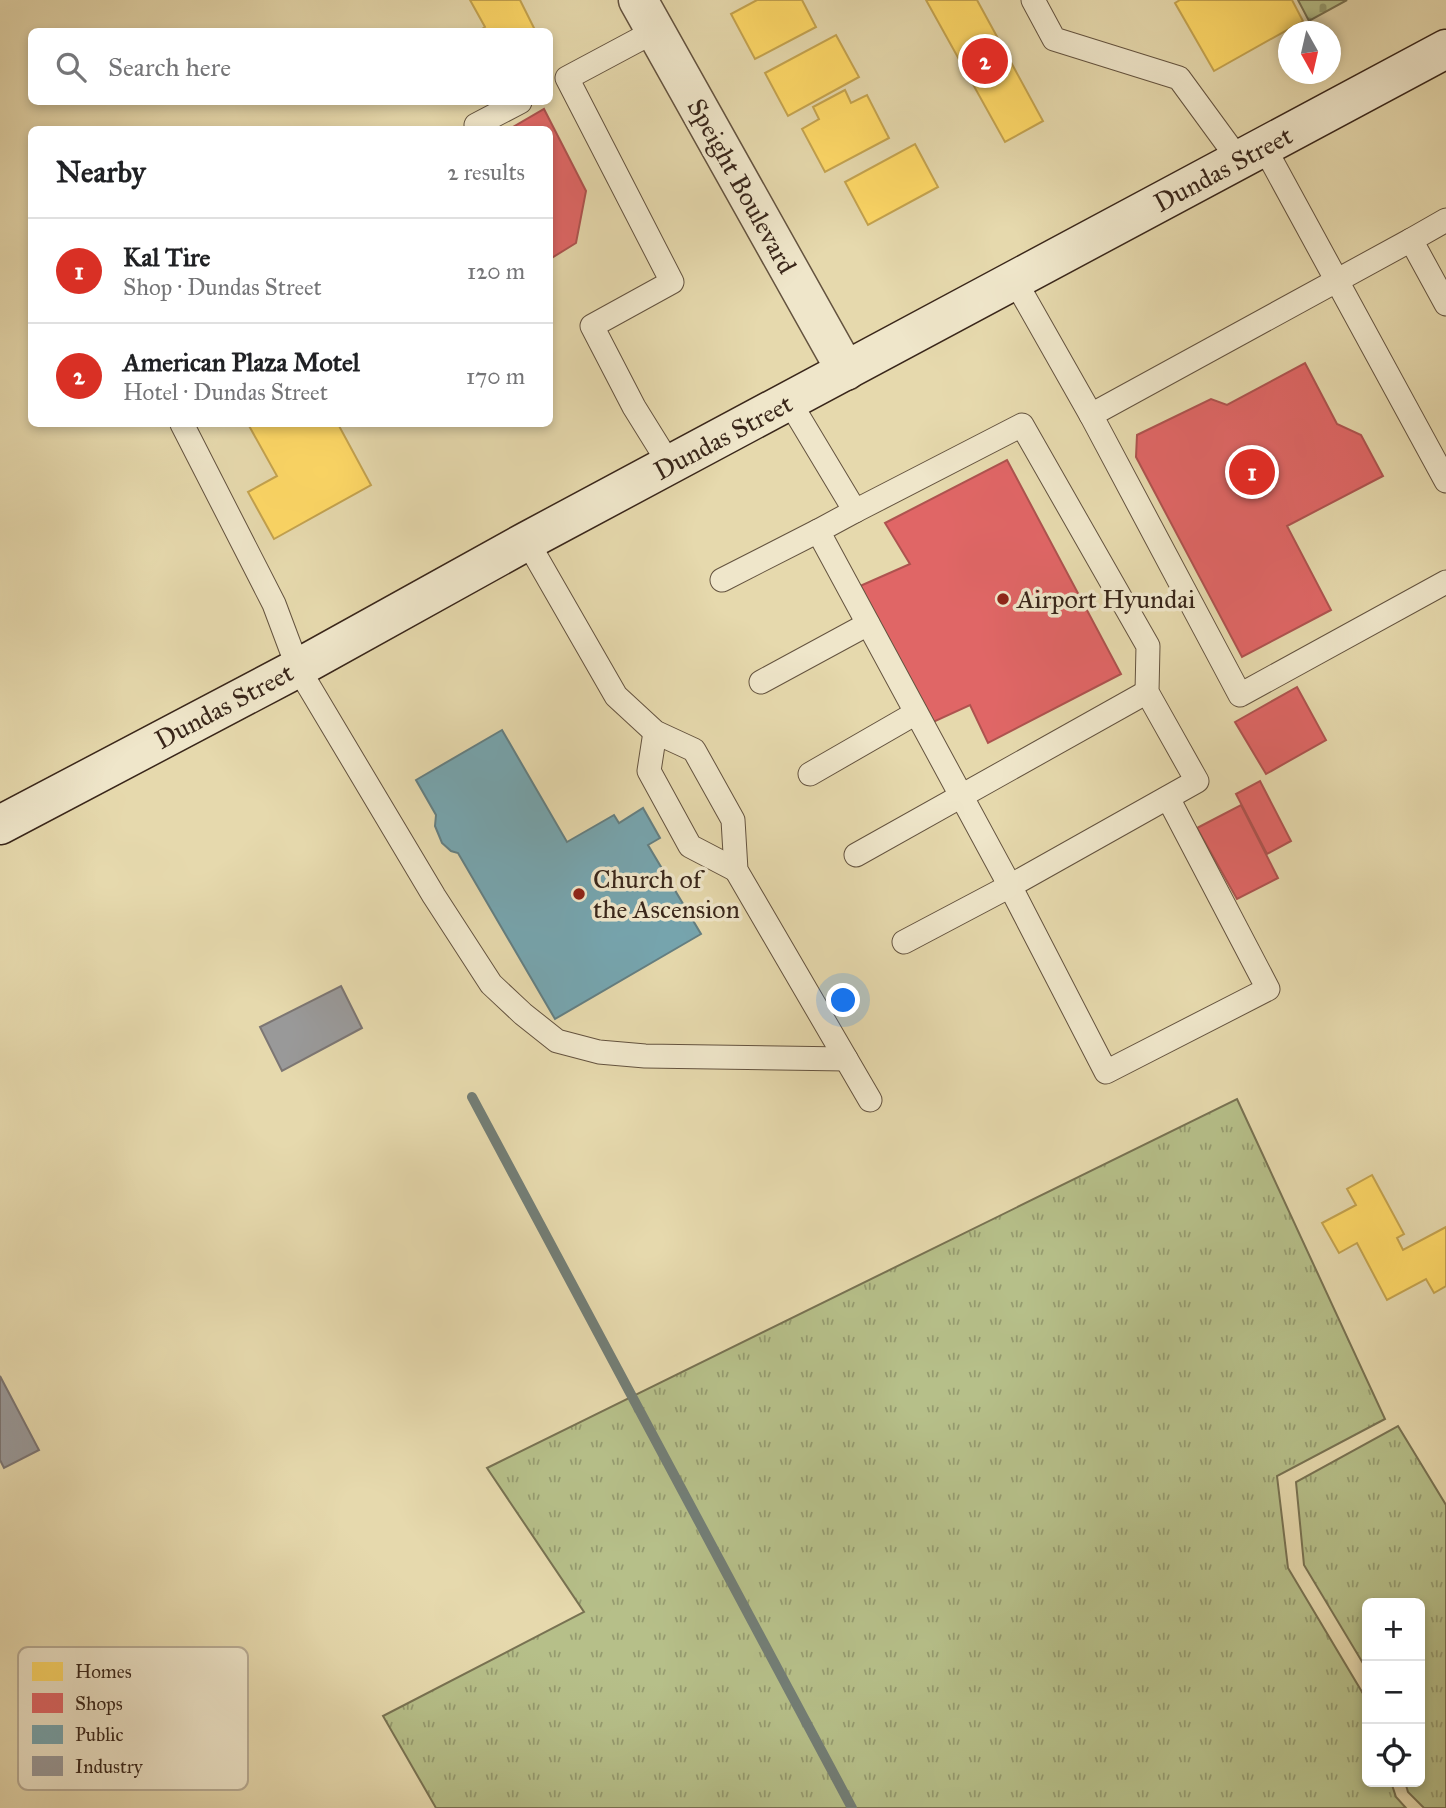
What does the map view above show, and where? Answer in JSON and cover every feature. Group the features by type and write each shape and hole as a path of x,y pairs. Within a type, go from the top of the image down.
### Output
{"main road":[{"name":"Speight Boulevard","path":"646,15 846,371"},
{"name":"Dundas Street","path":"0,824 298,668 527,541 1446,49"}],"lane":[{"path":"1033,0 1054,39 1179,78 1251,153 1337,280 1446,481"},
{"path":"646,15 558,82 672,282 592,326 634,407 670,465"},
{"path":"475,124 514,105"},
{"path":"1091,415 1446,220"},
{"path":"1412,240 1446,304"},
{"path":"1015,281 1091,415 1240,695 1446,582"},
{"path":"789,401 855,511"},
{"path":"722,579 1022,425 1148,646 1147,692 1197,781 904,942"},
{"path":"184,427 274,604 298,668 434,896 491,984 557,1041 599,1052 645,1056 846,1059"},
{"path":"818,531 1010,886 1106,1072 1268,989 1168,798"},
{"path":"527,541 616,696 655,732 694,750 733,820 736,870 870,1100"},
{"path":"761,682 868,624"},
{"path":"856,855 1147,692"},
{"path":"810,774 916,713"},
{"path":"655,732 649,771 690,846 736,870"}],"green space":[{"path":"1298,0 1347,0 1309,21"},
{"path":"1237,1099 1385,1419 1277,1476 1288,1568 1362,1692 1362,1787 1393,1787 1396,1797 1406,1808 436,1808 383,1716 584,1612 487,1468"},
{"path":"1398,1426 1446,1505 1446,1808 1424,1808 1406,1787 1425,1787 1425,1598 1362,1598 1362,1662 1304,1565 1296,1482"}],"building: Homes":[{"path":"470,0 520,0 534,28 483,28"},
{"path":"757,0 802,0 816,27 755,59 731,14"},
{"path":"926,0 977,0 1043,121 1005,142"},
{"path":"1180,0 1292,0 1303,21 1278,21 1278,35 1214,71 1175,3"},
{"path":"836,35 859,77 788,116 765,73"},
{"path":"845,90 851,103 867,95 889,138 825,172 802,129 819,119 813,107"},
{"path":"915,144 938,187 868,225 845,182"},
{"path":"250,427 340,427 371,485 274,539 248,492 277,476"},
{"path":"1372,1175 1404,1234 1397,1238 1403,1250 1446,1227 1446,1286 1434,1293 1426,1279 1387,1300 1357,1243 1339,1253 1322,1223 1356,1205 1347,1189"}],"building: Shops":[{"path":"544,109 553,126 515,126"},
{"path":"553,127 586,191 576,243 553,257"},
{"path":"1305,363 1337,424 1361,435 1383,476 1287,526 1331,610 1242,657 1136,457 1137,435 1211,399 1227,405"},
{"path":"1007,460 1121,674 988,743 970,705 931,723 860,586 910,564 885,523"},
{"path":"1297,687 1326,740 1266,774 1235,722"},
{"path":"1260,781 1291,841 1267,854 1236,794"},
{"path":"1241,805 1278,878 1237,899 1197,828"}],"building: Public":[{"name":"Church of the Ascension","path":"502,730 567,842 614,815 619,823 643,808 660,838 648,845 701,934 555,1019 458,853 442,843 435,826 436,815 416,780"}],"building: Industry":[{"path":"341,986 362,1028 282,1071 260,1027"},
{"path":"0,1376 39,1450 4,1468 0,1460"}],"waterway":[{"path":"472,1097 852,1808"}],"place":[{"name":"American Plaza Motel","path":"985,61"},
{"name":"Kal Tire","path":"1252,472"},
{"name":"Airport Hyundai","path":"1003,599"},
{"name":"Church of the Ascension","path":"579,894"}]}
